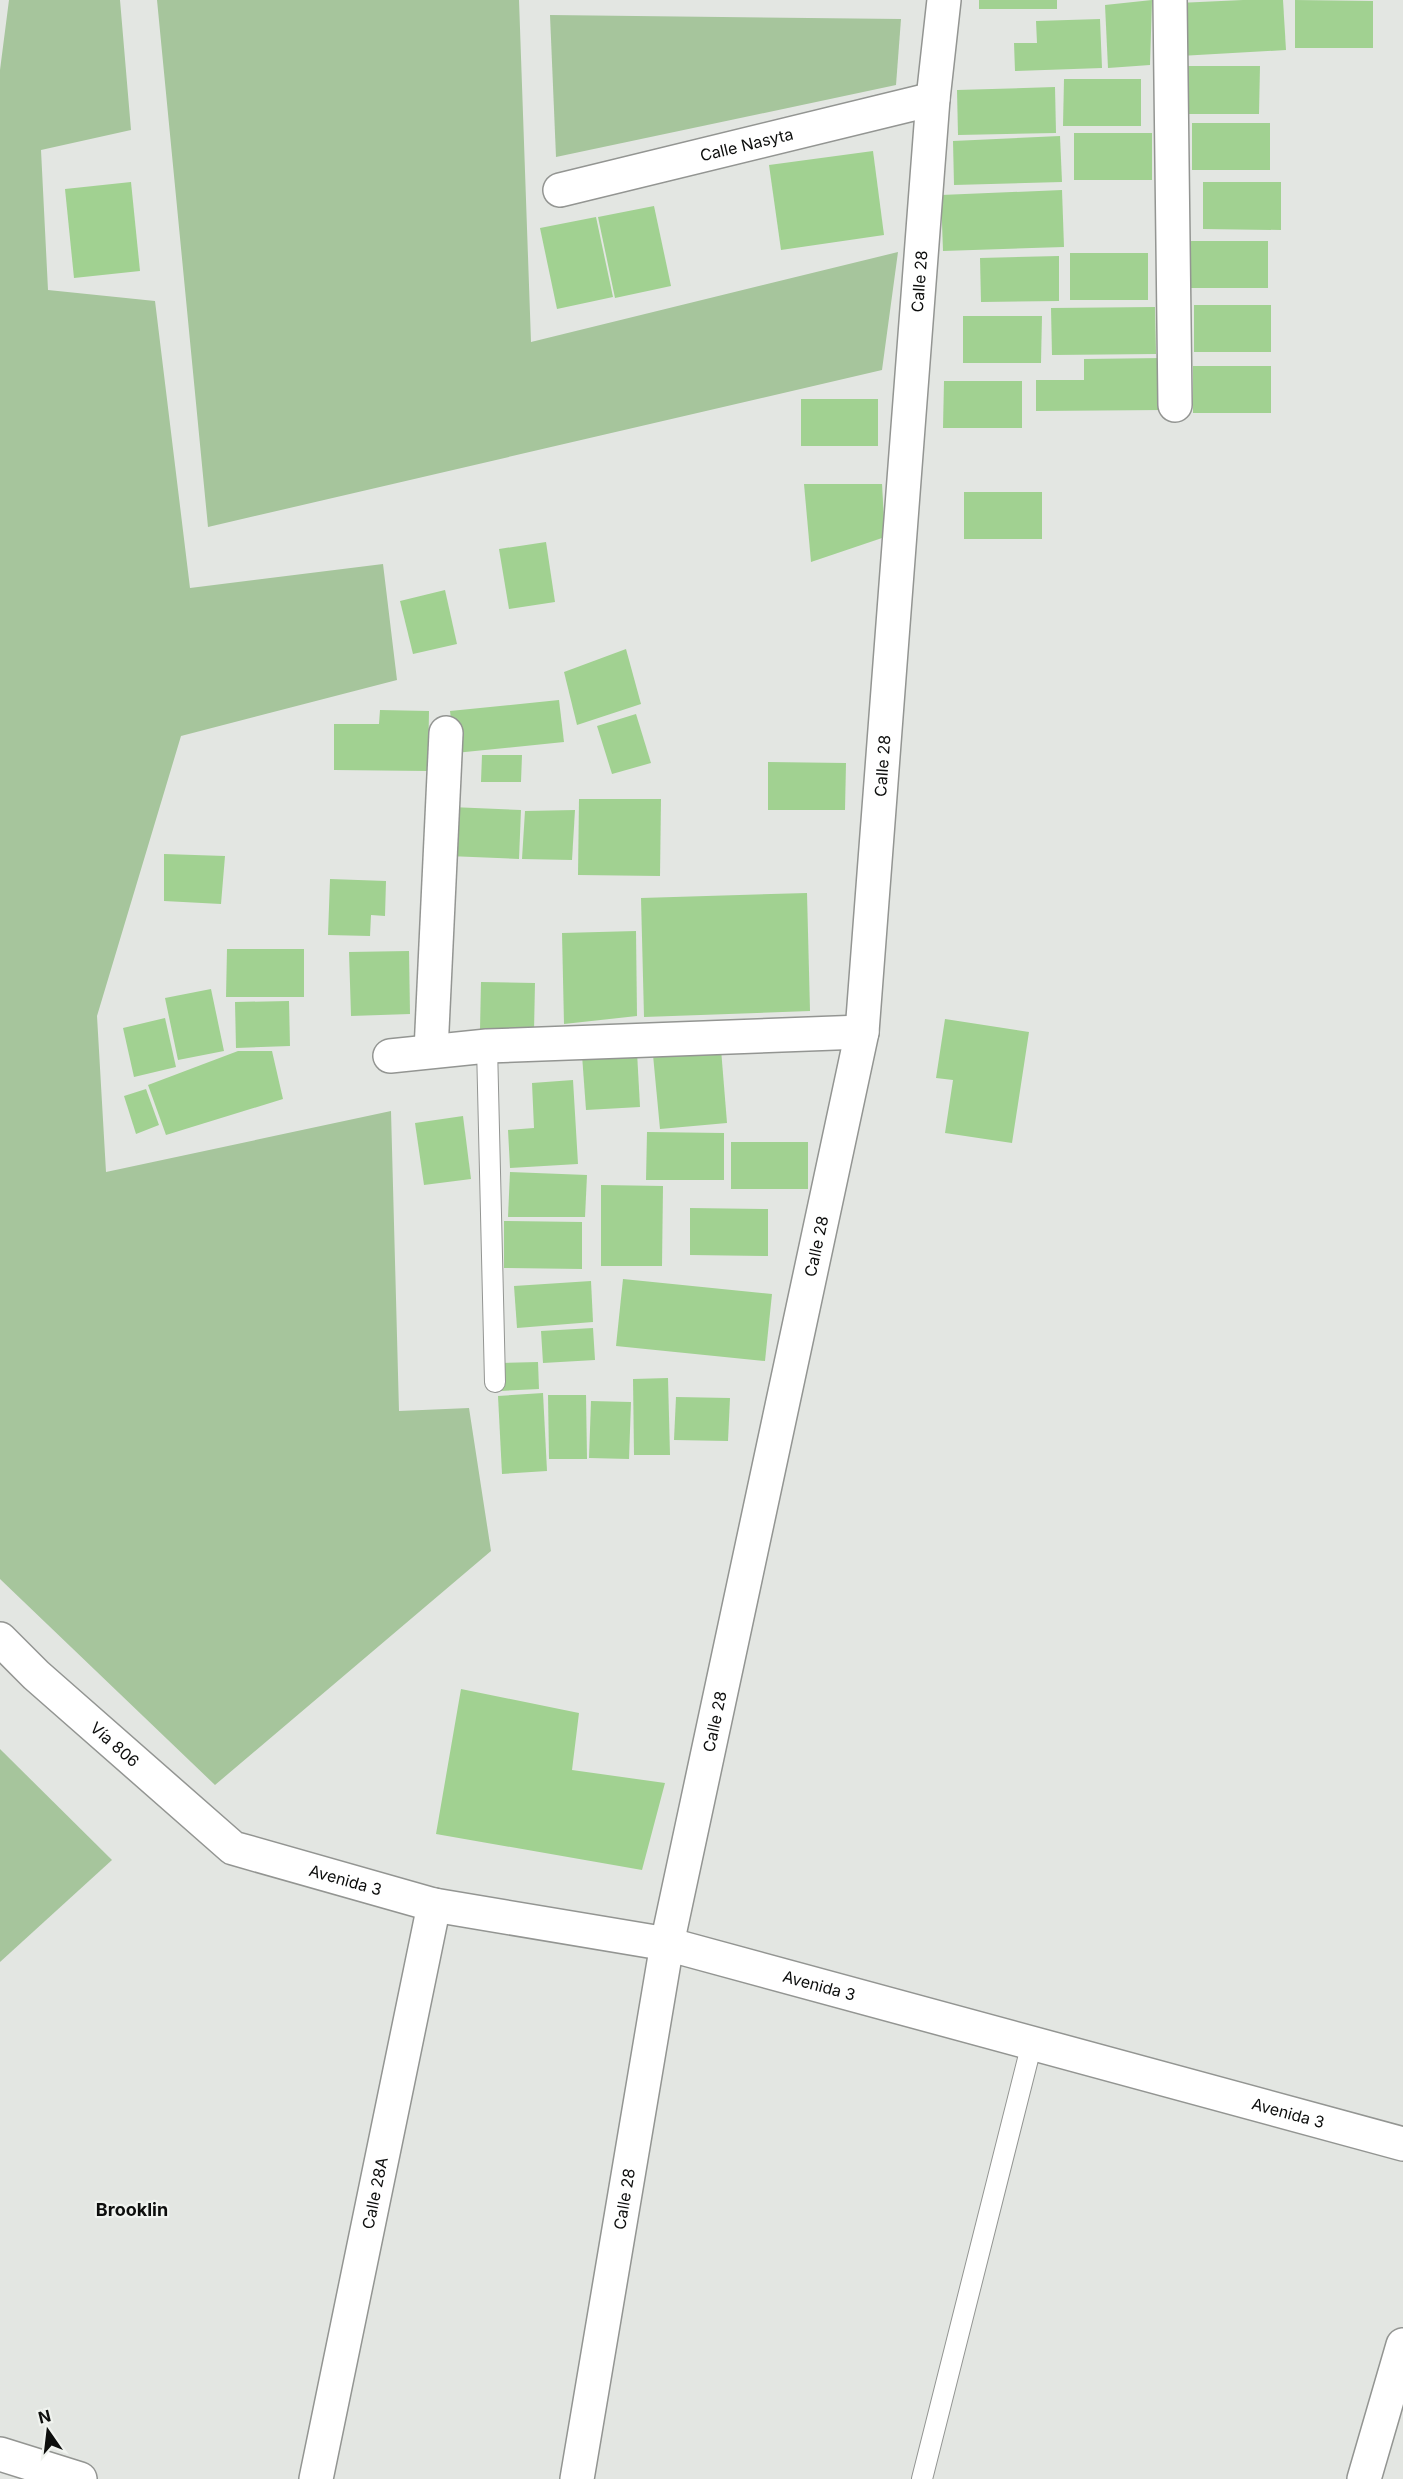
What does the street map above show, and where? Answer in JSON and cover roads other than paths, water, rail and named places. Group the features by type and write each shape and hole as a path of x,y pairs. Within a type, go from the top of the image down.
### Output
{"street":[{"name":"Calle 28","path":"577,2479 667,1944 862,1032 933,99 944,0"},
{"path":"1170,0 1175,405"},
{"name":"Calle Nasyta","path":"560,190 933,99"},
{"path":"431,1051 446,733"},
{"path":"390,1056 487,1046 862,1032"},
{"name":"Vía 806","path":"0,1639 45,1683 233,1848"},
{"name":"Avenida 3","path":"233,1848 434,1905 667,1944 1403,2144"},
{"name":"Calle 28A","path":"316,2479 434,1905"},
{"path":"1364,2479 1403,2345"},
{"path":"0,2454 80,2479"}],"lane":[{"path":"487,1046 495,1382"},
{"path":"922,2479 1032,2043"}],"district":[{"name":"Brooklin","path":"132,2210"}]}
